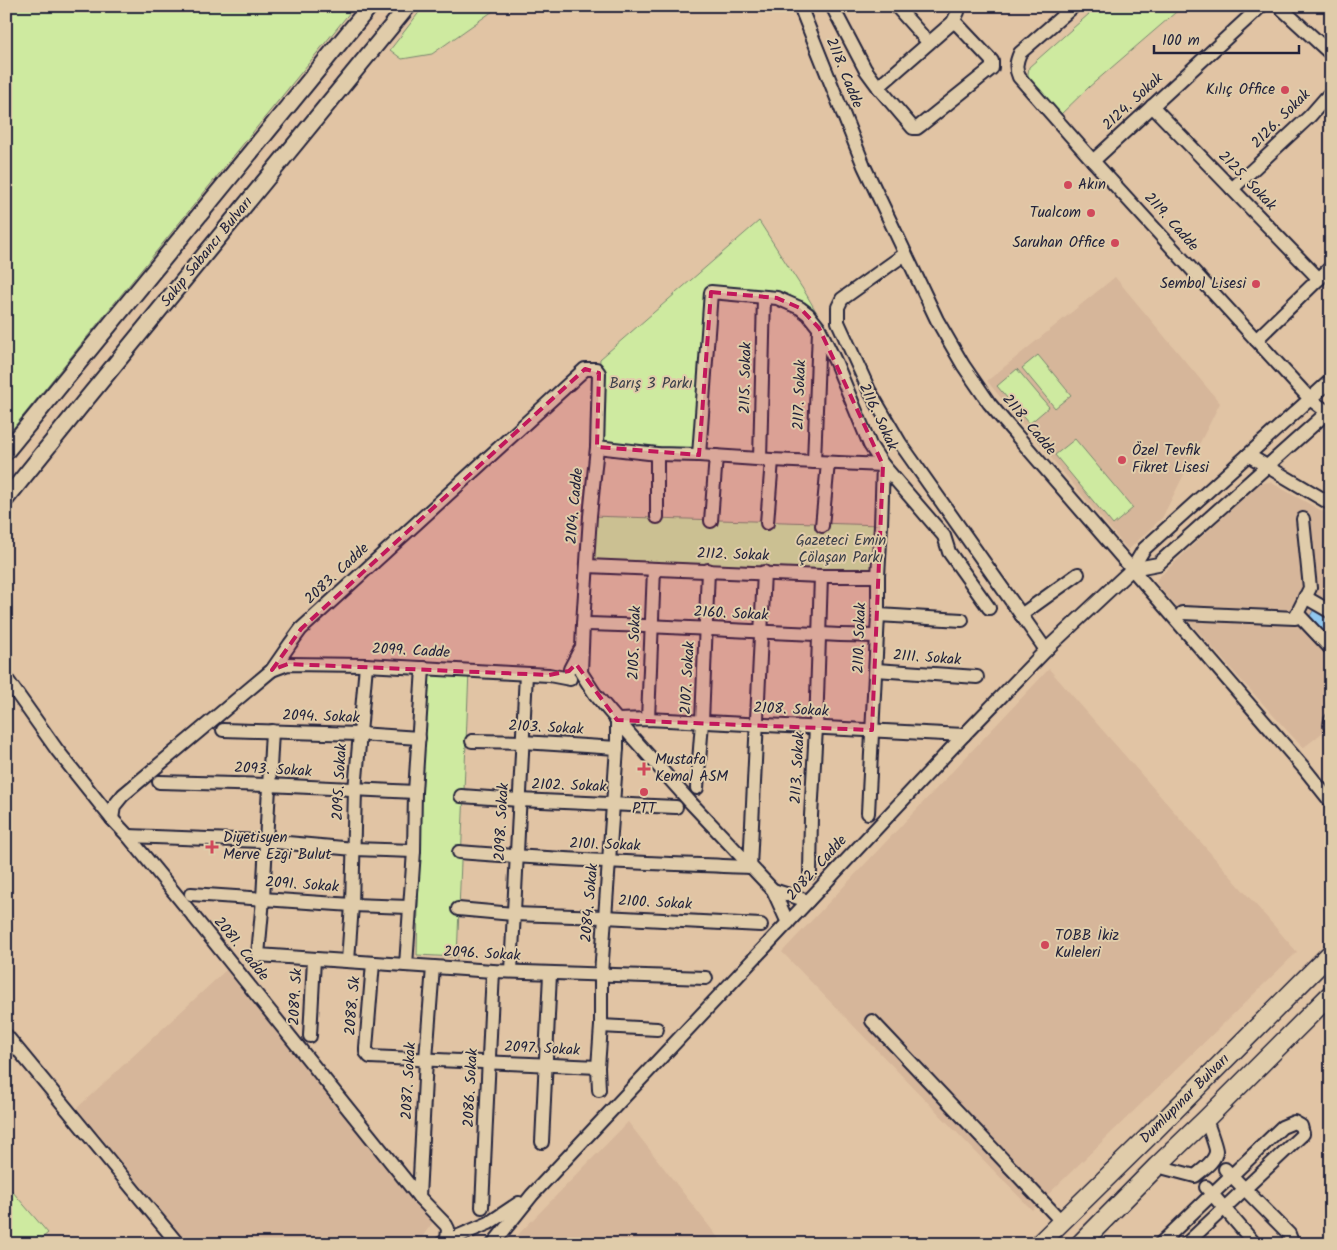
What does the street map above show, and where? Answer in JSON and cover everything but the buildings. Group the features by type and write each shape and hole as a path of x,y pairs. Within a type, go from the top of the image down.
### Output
{"highway":[{"name":"Dumlupınar Bulvarı","path":"1039,1244 1331,953"},
{"name":"Dumlupınar Bulvarı","path":"1080,1244 1331,994"}],"main road":[{"name":"Sakıp Sabancı Bulvarı","path":"6,452 370,6"},
{"name":"Sakıp Sabancı Bulvarı","path":"6,499 408,6"}],"street":[{"name":"2118. Cadde","path":"800,6 864,166 937,320 976,385 1005,422 1304,768 1331,802"},
{"path":"832,6 865,69 913,128 917,128 992,68 992,61 953,22"},
{"path":"896,6 928,42"},
{"path":"880,88 883,83 928,42 953,22 958,12 958,6"},
{"name":"2119. Cadde","path":"1074,6 1020,53 1016,64 1017,72 1022,80 1310,399 1330,412"},
{"name":"2124. Sokak","path":"1094,161 1260,6"},
{"path":"1279,6 1331,54"},
{"name":"2126. Sokak","path":"1232,189 1310,116 1331,92"},
{"name":"2125. Sokak","path":"1152,106 1319,279"},
{"path":"905,254 842,299 838,306 838,322 869,390 900,443 1046,650"},
{"path":"1256,340 1331,267"},
{"name":"2116. Sokak","path":"699,455 711,292 777,298 800,308 808,314 819,328 870,444 883,465 944,536 949,552 990,608"},
{"name":"2115. Sokak","path":"764,297 767,523"},
{"name":"2117. Sokak","path":"814,462 819,328"},
{"name":"2083. Cadde","path":"112,819 114,806 123,795 272,670 301,629 585,369 596,369 599,373"},
{"name":"2104. Cadde","path":"574,674 583,643 590,516 597,446 599,373"},
{"name":"2082. Cadde","path":"493,1244 532,1195 863,841 1046,650 1132,569 1144,549 1331,380"},
{"path":"1132,569 1158,564 1330,412"},
{"path":"597,446 657,454 883,465"},
{"path":"657,454 657,517"},
{"path":"1248,454 1331,504"},
{"path":"711,522 716,456"},
{"path":"822,526 828,463"},
{"name":"2110. Sokak","path":"868,813 876,670 883,465"},
{"path":"1307,490 1307,503"},
{"path":"1182,613 1295,618 1310,588 1303,519"},
{"name":"2112. Sokak","path":"587,566 764,572 821,576 878,576"},
{"name":"2105. Sokak","path":"648,719 654,568"},
{"name":"2107. Sokak","path":"697,788 702,722 708,570"},
{"path":"750,867 764,572"},
{"path":"1021,615 1078,574"},
{"name":"2113. Sokak","path":"810,873 821,576"},
{"path":"1305,597 1331,612"},
{"path":"1297,613 1331,649"},
{"path":"878,615 962,620"},
{"name":"2160. Sokak","path":"583,624 877,636"},
{"name":"2099. Cadde","path":"272,670 288,664 366,665 549,675 574,674"},
{"name":"2095. Sokak","path":"348,961 352,905 355,790 366,665"},
{"path":"406,965 423,668"},
{"name":"2111. Sokak","path":"876,670 976,677"},
{"name":"2098. Sokak","path":"511,971 526,674"},
{"path":"574,674 595,694 750,867 773,890 788,923"},
{"name":"2081. Cadde","path":"6,678 56,750 128,836 420,1197 446,1225 448,1229 444,1242"},
{"name":"2108. Sokak","path":"617,720 648,719 964,735"},
{"name":"2084. Sokak","path":"599,1090 601,974 604,917 610,862 617,720"},
{"name":"2094. Sokak","path":"223,730 359,734 419,738"},
{"path":"263,899 272,731"},
{"name":"2103. Sokak","path":"472,741 617,748"},
{"name":"2093. Sokak","path":"159,782 415,792"},
{"name":"2102. Sokak","path":"461,796 676,807"},
{"path":"128,836 265,841 354,849 414,851"},
{"name":"2101. Sokak","path":"458,852 610,862 750,867"},
{"path":"773,890 808,901"},
{"name":"2091. Sokak","path":"191,894 409,907"},
{"name":"2096. Sokak","path":"263,899 258,955 550,974 706,978"},
{"name":"2100. Sokak","path":"458,909 513,914 761,925"},
{"name":"2089. Sk","path":"310,1036 314,959"},
{"name":"2088. Sk","path":"366,1052 373,963"},
{"name":"2087. Sokak","path":"420,1197 426,1059 433,967"},
{"name":"2086. Sokak","path":"482,1206 493,971"},
{"path":"542,1142 550,974"},
{"path":"872,1021 1062,1222"},
{"path":"601,1026 657,1029"},
{"path":"6,1035 178,1244"},
{"name":"2097. Sokak","path":"366,1052 372,1058 598,1067"},
{"path":"1157,1166 1196,1176 1214,1159 1216,1152 1206,1120"},
{"path":"1160,1244 1228,1172 1282,1127 1294,1122 1301,1126 1303,1134 1186,1244"},
{"path":"1228,1172 1289,1234 1291,1244"},
{"path":"1209,1191 1255,1244"},
{"name":"2082. Cadde","path":"444,1242 489,1223 532,1195"},
{"path":"444,1242 454,1238 462,1239 469,1244"}],"highlighted area":[{"path":"711,292 777,298 800,308 819,328 883,465 872,730 617,720 576,664 569,671 549,675 288,664 272,670 301,629 585,369 599,373 597,447 699,455"}],"shaded area":[{"name":"Özel Tevfik Fikret Lisesi","path":"1115,277 1220,403 1162,518 1128,550 987,381"},
{"path":"1270,482 1331,516 1331,726 1303,748 1156,582 1258,484"},
{"path":"1049,669 1297,952 1032,1210 782,952"},
{"path":"226,970 433,1222 417,1244 188,1244 77,1108"},
{"path":"628,1122 723,1244 509,1244"}],"green space":[{"path":"6,6 355,6 6,437"},
{"path":"424,6 500,6 432,54 402,59 390,50"},
{"path":"1098,6 1183,6 1089,87 1058,117 1028,85 1029,67"},
{"name":"Barış 3 Parkı","path":"759,221 821,320 800,308 711,292 699,455 597,447 600,359"},
{"path":"1038,355 1071,395 1055,408 1022,368"},
{"path":"1017,369 1049,407 1029,424 997,386"},
{"path":"1075,439 1133,508 1113,525 1055,455"},
{"name":"Gazeteci Emin Çölaşan Parkı","path":"590,516 881,525 878,576 587,566"},
{"path":"423,668 469,671 457,957 417,955"},
{"path":"6,1184 48,1233 35,1244 6,1244"}],"water":[{"path":"1315,608 1331,618 1331,640 1310,616"}],"place":[{"name":"Kılıç Office","path":"1285,90"},
{"name":"Akın","path":"1068,185"},
{"name":"Tualcom","path":"1091,213"},
{"name":"Saruhan Office","path":"1115,243"},
{"name":"Sembol Lisesi","path":"1256,284"},
{"name":"Özel Tevfik Fikret Lisesi","path":"1122,460"},
{"name":"Mustafa Kemal ASM","path":"644,769"},
{"name":"PTT","path":"644,792"},
{"name":"Diyetisyen Merve Ezgi Bulut","path":"212,847"},
{"name":"TOBB İkiz Kuleleri","path":"1045,945"}]}
